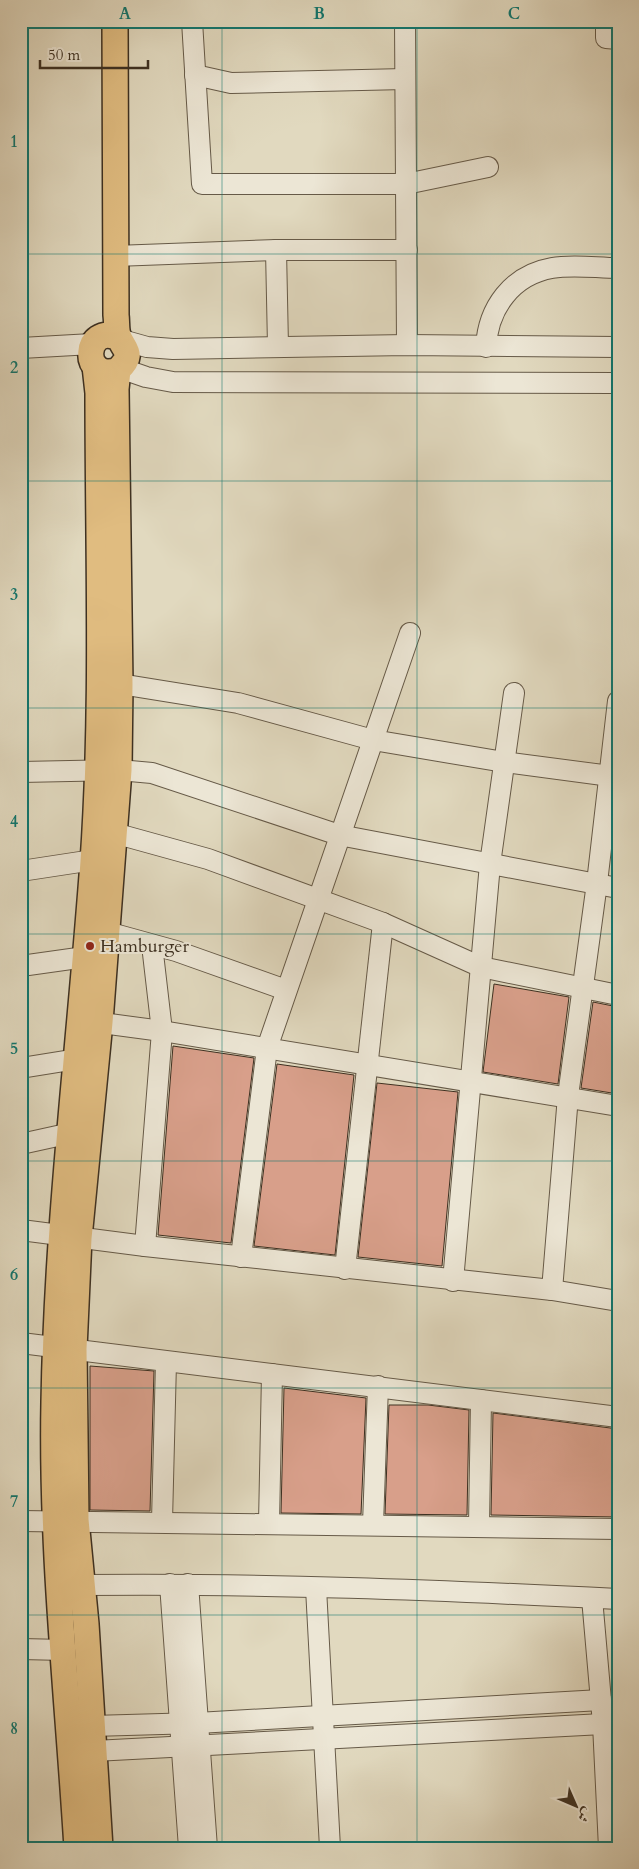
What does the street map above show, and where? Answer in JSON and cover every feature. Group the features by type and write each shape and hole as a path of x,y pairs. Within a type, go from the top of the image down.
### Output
{"main road":[{"path":"100,21 102,307 109,355"},
{"path":"100,1848 81,1585 54,1460 65,1349 70,1236 70,1133 77,1059 90,1022 85,957 93,860 120,684 108,485 98,393 109,355 115,256 115,21"},
{"path":"70,1236 90,1022 107,932 114,833 108,770 108,485"},
{"path":"66,1520 64,1650 77,1848"}],"street":[{"path":"192,21 202,184 406,184 488,167"},
{"path":"405,21 407,345"},
{"path":"606,21 606,38 618,39"},
{"path":"195,75 230,83 405,79"},
{"path":"276,250 278,346"},
{"path":"115,256 276,250 407,250"},
{"path":"486,347 487,333 497,306 505,294 526,277 553,268 618,268"},
{"path":"21,359 109,355 166,349 278,346 618,347"},
{"path":"21,348 55,348 139,361 177,358 618,357"},
{"path":"109,355 146,377 173,382 618,383"},
{"path":"241,1257 267,1048 410,634"},
{"path":"120,684 238,704 373,740 504,762 613,776"},
{"path":"452,1281 490,864 514,693"},
{"path":"552,1290 568,1096 613,776 618,701"},
{"path":"21,772 108,770 152,773 339,835 618,888"},
{"path":"114,833 208,858 383,923 481,967 618,995"},
{"path":"21,871 93,860"},
{"path":"345,1268 383,923"},
{"path":"107,932 152,945 286,990"},
{"path":"145,1246 162,1031 152,945"},
{"path":"21,966 85,957"},
{"path":"90,1022 162,1031 470,1083 568,1096 618,1106"},
{"path":"21,1068 77,1059"},
{"path":"21,1144 70,1133"},
{"path":"21,1230 452,1281 552,1290 618,1300"},
{"path":"21,1344 378,1386 618,1417"},
{"path":"162,1521 166,1362"},
{"path":"269,1523 272,1374"},
{"path":"372,1524 378,1386"},
{"path":"479,1526 481,1400"},
{"path":"21,1521 162,1521 618,1529"},
{"path":"81,1585 179,1584 618,1599"},
{"path":"179,1584 191,1746 208,1848"},
{"path":"316,1588 330,1848"},
{"path":"592,1598 603,1724 609,1848"},
{"path":"21,1649 64,1650"},
{"path":"92,1726 189,1723 323,1714 601,1700"},
{"path":"94,1751 603,1724"},
{"path":"189,1848 191,1746"}],"building":[{"path":"494,984 569,997 558,1084 483,1072"},
{"path":"593,1002 618,1007 618,1094 581,1088"},
{"path":"173,1046 254,1058 231,1243 158,1235"},
{"path":"277,1064 354,1075 335,1255 254,1246"},
{"path":"377,1083 458,1092 442,1266 358,1257"},
{"path":"90,1366 154,1371 150,1511 90,1510"},
{"path":"284,1388 366,1398 361,1514 281,1513"},
{"path":"389,1405 428,1405 469,1410 467,1515 385,1514"},
{"path":"493,1413 618,1429 618,1517 491,1515"}],"place":[{"name":"Hamburger","path":"90,946"}]}
